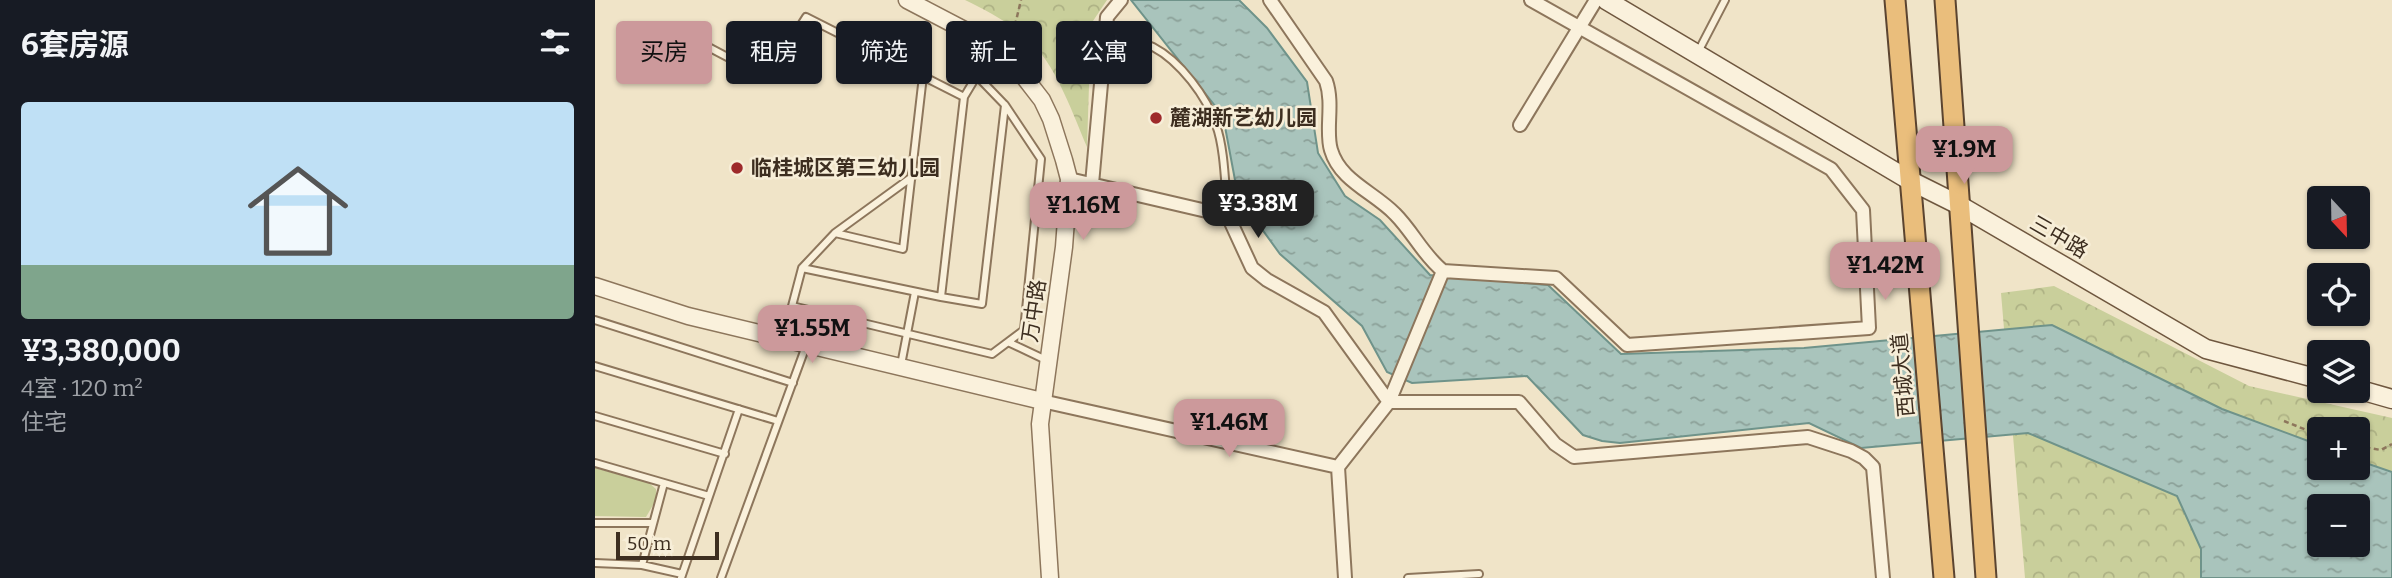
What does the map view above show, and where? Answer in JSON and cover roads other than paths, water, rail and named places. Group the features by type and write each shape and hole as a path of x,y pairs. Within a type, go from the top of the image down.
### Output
{"highway":[{"name":"西城大道","path":"1895,0 1944,578"},
{"path":"1945,0 1986,578"}],"main road":[{"name":"三中路","path":"1606,0 1909,180 1959,205 2206,349 2307,376"},
{"path":"2370,392 2392,398"}],"street":[{"name":"万中路","path":"907,0 946,21"},
{"path":"1107,21 1121,0"},
{"path":"1270,0 1326,81 1330,92 1331,150 1347,176 1395,214 1430,261 1443,271 1556,278 1627,345 1869,328 1863,210 1831,169 1531,0"},
{"path":"1520,125 1596,0"},
{"name":"万中路","path":"1030,84 1051,119 1069,179 1064,247 1040,424 1050,578"},
{"path":"1092,184 1101,84"},
{"path":"1069,179 1228,216 1252,268 1267,280 1324,312 1389,402"},
{"path":"1345,578 1338,467 1389,402 1443,271"},
{"path":"595,286 688,316 806,345 1338,467"},
{"path":"1389,402 1519,402 1555,444 1574,457 1808,437 1851,451 1873,467 1883,578"}],"lane":[{"path":"1697,54 1725,0"},
{"path":"712,49 767,78 806,17 836,32"},
{"path":"1152,47 1168,58 1197,90 1217,127 1228,216"},
{"path":"932,81 964,97"},
{"path":"835,233 903,249 922,84"},
{"path":"941,297 964,97 972,84"},
{"path":"912,177 835,233 802,268 792,306 992,354 1024,331 1041,159 1005,106 984,84"},
{"path":"802,268 982,304 1005,106"},
{"path":"900,367 915,292"},
{"path":"595,320 793,383"},
{"path":"1008,342 1048,360"},
{"path":"721,578 806,345"},
{"path":"595,366 778,421"},
{"path":"595,563 642,565 681,576 739,410"},
{"path":"595,416 724,454"},
{"path":"595,463 709,496"},
{"path":"642,565 664,483"},
{"path":"595,523 653,523"},
{"path":"1408,578 1479,574"}],"water":[{"path":"1131,0 1239,0 1267,28 1307,82 1318,153 1345,196 1380,220 1430,275 1548,285 1621,354 1804,348 2052,325 2222,409 2307,441 2307,480 2370,480 2370,464 2392,472 2392,578 2201,578 2201,549 2177,496 2028,433 1861,448 1809,423 1620,443 1583,435 1527,376 1412,383 1387,372 1362,326 1280,254 1238,196 1223,116 1152,26 1152,21 1148,21"}],"place":[{"name":"麓湖新艺幼儿园","path":"1156,118"},
{"name":"临桂城区第三幼儿园","path":"737,168"}]}
